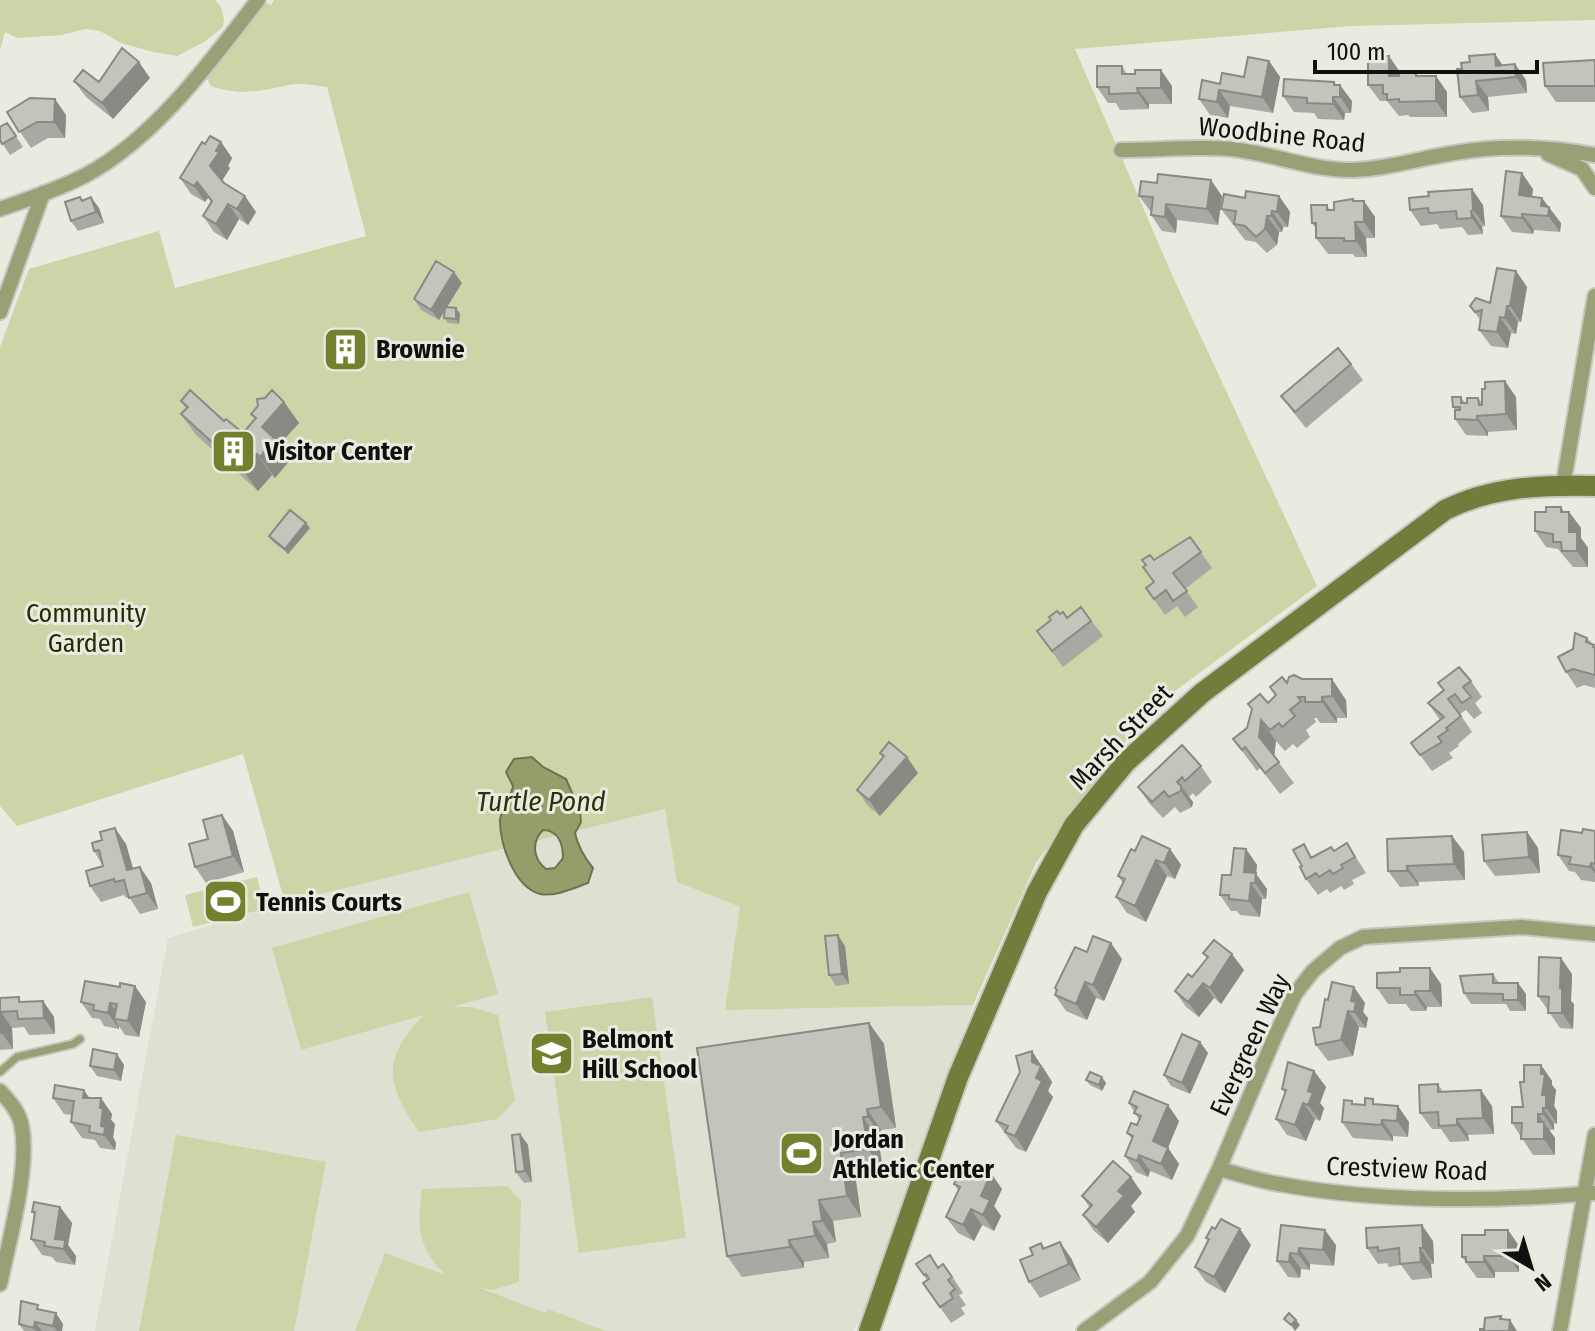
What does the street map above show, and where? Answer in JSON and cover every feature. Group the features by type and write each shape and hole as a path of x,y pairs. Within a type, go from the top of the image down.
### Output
{"street":[{"path":"0,209 86,175 114,156 154,122 205,67 258,0"},
{"name":"Woodbine Road","path":"1121,150 1232,149 1288,162 1347,170 1398,165 1455,152 1532,149 1595,155"},
{"name":"Woodbine Road","path":"1532,149 1582,169 1595,188"},
{"path":"0,312 43,193"},
{"path":"1563,486 1595,296"},
{"name":"Marsh Street","path":"869,1331 964,1063 1037,892 1061,846 1090,803 1147,740 1202,693 1432,517 1463,501 1502,490 1595,486"},
{"name":"Evergreen Way","path":"1084,1331 1150,1282 1187,1236 1295,994 1313,971 1340,948 1363,937 1522,927 1595,934"},
{"path":"0,1284 22,1171 22,1128 15,1107 5,1096"},
{"path":"1560,1331 1589,1193 1595,1135"},
{"name":"Crestview Road","path":"1219,1169 1276,1184 1397,1198 1589,1193"}],"lane":[{"path":"0,1072 17,1057 73,1044 80,1039"}],"shaded area":[{"name":"Belmont Hill School","path":"665,809 677,882 740,907 726,1010 973,1005 877,1286 853,1331 95,1331 168,938 285,903"}],"green space":[{"path":"0,0 215,0 221,7 224,20 223,27 204,42 177,56 121,43 100,31 85,29 62,35 17,38 5,32 0,50"},
{"name":"Community Garden","path":"274,0 1595,0 1595,20 1352,26 1075,49 1173,277 1317,586 1148,711 1036,863 973,1005 725,1010 740,907 677,882 665,809 285,903 243,754 17,826 0,806 0,347 29,269 159,231 175,288 366,236 327,87 298,84 233,91 211,86 206,77 210,67 261,1 271,5"},
{"name":"Tennis Courts","path":"257,877 265,909 193,927 185,895"},
{"path":"469,892 498,994 452,1007 471,1007 498,1015 515,1100 498,1119 419,1132 400,1099 393,1072 400,1045 424,1015 301,1050 272,948"},
{"path":"652,997 686,1238 579,1253 545,1012"},
{"path":"176,1135 326,1162 294,1331 139,1331"},
{"path":"507,1186 521,1201 519,1282 493,1290 480,1288 545,1313 548,1309 605,1331 355,1331 385,1253 446,1275 429,1255 421,1236 422,1189"}],"water":[{"name":"Turtle Pond","path":"532,757 543,767 566,779 580,811 581,822 575,833 576,838 593,868 588,883 546,895 531,890 516,874 506,852 500,820 513,786 506,772 514,759","holes":["543,830 559,839 563,858 555,868 546,869 538,860 535,845"]}],"building":[{"path":"122,48 139,62 102,103 74,81 83,70 99,82"},
{"path":"1495,54 1496,66 1515,64 1516,77 1476,81 1478,95 1460,97 1457,69 1462,69 1461,63 1470,62 1469,56"},
{"path":"1368,56 1389,56 1389,76 1399,76 1399,72 1416,72 1416,76 1436,76 1436,101 1387,100 1383,85 1368,85"},
{"path":"1248,57 1269,61 1262,97 1219,90 1217,102 1199,99 1202,80 1220,84 1222,73 1244,77"},
{"path":"1595,60 1595,86 1545,86 1543,63"},
{"path":"1097,66 1122,66 1122,74 1135,74 1135,70 1161,70 1161,88 1137,88 1138,93 1109,94 1109,87 1097,87"},
{"path":"1284,79 1334,82 1334,85 1340,85 1340,97 1333,97 1333,104 1307,103 1307,98 1283,96"},
{"path":"30,98 55,99 54,122 37,122 19,132 7,112"},
{"path":"7,123 16,136 2,144 0,127"},
{"path":"210,136 221,142 210,166 224,183 245,196 237,209 228,204 216,224 203,216 212,201 197,182 194,186 180,178 202,142 205,144"},
{"path":"1506,171 1522,173 1519,195 1542,198 1541,206 1549,207 1548,216 1501,216"},
{"path":"1158,174 1211,180 1207,209 1166,204 1165,217 1151,215 1153,197 1139,196 1141,181 1157,183"},
{"path":"1472,189 1472,218 1457,219 1456,211 1429,213 1428,208 1410,210 1409,198 1429,196 1428,192"},
{"path":"1246,191 1279,196 1277,212 1272,211 1271,216 1267,216 1265,229 1256,237 1245,226 1234,224 1236,211 1221,209 1224,194 1245,198"},
{"path":"80,197 82,201 91,197 96,212 71,221 65,202"},
{"path":"1364,201 1364,222 1355,222 1356,241 1316,238 1311,205 1327,205 1327,210 1334,210 1334,202"},
{"path":"436,261 454,272 431,310 414,299"},
{"path":"1497,268 1516,271 1510,306 1507,306 1505,318 1500,317 1497,332 1479,330 1482,310 1475,312 1470,306 1476,298 1490,303"},
{"path":"445,307 456,308 456,319 444,318"},
{"path":"341,333 352,343 342,354 331,344"},
{"path":"1338,348 1351,364 1295,412 1281,396"},
{"path":"1505,381 1506,414 1477,416 1477,420 1455,419 1455,410 1460,410 1460,407 1453,407 1452,397 1461,397 1461,403 1467,403 1467,398 1478,398 1479,405 1482,405 1485,382"},
{"path":"190,390 224,421 226,419 243,433 256,418 251,414 258,406 257,399 265,398 272,390 284,402 262,427 275,439 260,457 257,454 243,470 181,414 188,407 181,401"},
{"path":"1546,507 1561,507 1561,512 1569,512 1569,532 1577,532 1577,551 1562,551 1561,542 1553,542 1553,534 1535,531 1535,512 1546,512"},
{"path":"290,510 306,523 285,549 269,536"},
{"path":"1190,537 1201,552 1173,573 1187,591 1173,601 1166,590 1154,599 1146,588 1154,582 1143,567 1146,565 1142,560 1150,555 1154,560"},
{"path":"1081,607 1091,621 1052,651 1037,631 1057,611 1060,614 1063,612 1067,618"},
{"path":"1575,633 1594,645 1595,675 1573,669 1566,672 1558,657 1573,649"},
{"path":"1459,667 1471,681 1463,687 1471,697 1462,703 1455,694 1448,699 1461,716 1438,737 1442,742 1420,755 1411,743 1444,717 1428,703 1444,690 1438,683"},
{"path":"1294,675 1302,679 1332,679 1332,696 1322,697 1322,702 1305,702 1305,697 1298,697 1301,701 1290,710 1295,716 1282,727 1279,723 1270,730 1261,720 1259,737 1279,762 1265,773 1245,747 1242,750 1233,739 1247,728 1252,709 1248,704 1260,694 1268,703 1276,695 1270,687 1282,677 1287,683 1289,677"},
{"path":"889,742 907,757 869,800 857,790 884,756 880,753"},
{"path":"1182,745 1201,766 1185,781 1182,777 1177,782 1181,791 1169,797 1164,791 1152,802 1138,787"},
{"path":"222,815 233,856 195,867 189,844 208,839 203,820"},
{"path":"115,828 127,870 140,867 147,893 129,898 124,880 115,882 114,879 90,886 86,871 103,866 99,850 94,851 92,843 102,840 100,832"},
{"path":"1583,829 1595,831 1595,864 1591,863 1590,867 1569,864 1571,857 1558,855 1561,830 1582,833"},
{"path":"1527,832 1529,857 1484,861 1482,835"},
{"path":"1142,836 1170,849 1164,863 1156,860 1135,906 1116,897 1125,879 1118,876 1131,849 1135,851"},
{"path":"1452,836 1454,864 1407,866 1407,871 1388,871 1387,839"},
{"path":"1347,843 1355,857 1341,865 1343,868 1333,874 1330,870 1319,877 1316,873 1306,879 1293,850 1304,844 1311,858 1331,847 1334,851"},
{"path":"1234,848 1246,849 1244,872 1256,873 1255,883 1251,883 1249,901 1220,895 1222,875 1231,875"},
{"path":"838,935 842,974 829,975 825,936"},
{"path":"1093,936 1111,943 1093,985 1085,982 1076,1004 1055,995 1055,988 1075,947 1087,952"},
{"path":"1214,940 1232,954 1210,988 1203,983 1188,1002 1175,991 1188,974 1192,977 1208,957 1203,953"},
{"path":"1539,957 1561,958 1562,1013 1548,1013 1549,997 1538,996"},
{"path":"1400,968 1430,968 1430,991 1400,995 1400,988 1377,988 1377,973 1400,972"},
{"path":"1493,974 1493,983 1518,983 1518,1000 1503,1000 1503,994 1464,993 1460,976"},
{"path":"85,981 120,987 120,983 135,986 128,1021 114,1019 117,1004 110,1003 108,1013 93,1010 94,1005 81,1002"},
{"path":"1332,982 1354,987 1351,1001 1356,1002 1354,1012 1348,1011 1341,1040 1316,1045 1313,1028 1320,1027"},
{"path":"19,997 19,1002 43,1001 44,1018 18,1019 17,1011 1,1012 0,1033 0,998"},
{"name":"Jordan Athletic Center","path":"869,1023 881,1107 867,1109 868,1117 863,1117 868,1149 841,1153 847,1196 819,1200 822,1221 813,1222 815,1236 789,1240 790,1247 727,1256 697,1048"},
{"path":"1182,1034 1200,1042 1182,1083 1164,1075"},
{"path":"93,1049 117,1054 114,1070 90,1066"},
{"path":"1032,1051 1032,1062 1041,1066 1036,1078 1042,1081 1015,1136 1005,1132 1008,1126 996,1121 1020,1072 1016,1056"},
{"path":"1288,1062 1314,1071 1308,1091 1313,1093 1308,1105 1303,1103 1295,1125 1276,1119 1286,1090 1282,1089"},
{"path":"1524,1065 1541,1065 1541,1074 1545,1074 1542,1095 1546,1095 1546,1108 1543,1108 1543,1114 1538,1114 1538,1122 1544,1122 1544,1139 1521,1139 1522,1123 1512,1123 1512,1107 1523,1107 1520,1082 1524,1082"},
{"path":"1090,1072 1102,1077 1099,1085 1086,1080"},
{"path":"1438,1084 1438,1092 1481,1090 1483,1118 1457,1119 1457,1125 1439,1126 1438,1112 1420,1113 1419,1085"},
{"path":"55,1085 84,1090 83,1098 101,1098 104,1135 89,1132 90,1126 71,1122 74,1101 53,1098"},
{"path":"1134,1091 1168,1105 1153,1141 1168,1148 1161,1164 1139,1155 1137,1161 1125,1156 1133,1136 1127,1133 1131,1123 1137,1125 1141,1116 1134,1113 1137,1107 1129,1103"},
{"path":"1365,1098 1373,1099 1373,1104 1398,1106 1397,1121 1382,1120 1381,1125 1342,1122 1344,1100 1365,1105"},
{"path":"520,1134 525,1171 516,1172 512,1135"},
{"path":"965,1161 991,1173 981,1196 990,1200 983,1215 971,1209 963,1225 946,1217 960,1187 954,1184"},
{"path":"1113,1161 1131,1177 1118,1191 1124,1196 1096,1227 1083,1215 1092,1205 1082,1196"},
{"path":"34,1202 60,1207 55,1239 65,1240 64,1249 44,1246 45,1242 31,1239"},
{"path":"1221,1219 1240,1229 1214,1277 1195,1267 1209,1239 1206,1238"},
{"path":"1281,1225 1325,1230 1323,1250 1299,1248 1298,1254 1290,1253 1289,1262 1277,1261"},
{"path":"1422,1225 1421,1262 1400,1264 1399,1248 1378,1251 1378,1247 1367,1248 1366,1228"},
{"path":"1485,1230 1508,1230 1508,1256 1484,1256 1484,1262 1466,1262 1466,1257 1462,1257 1462,1235 1485,1235"},
{"path":"1060,1242 1069,1264 1029,1282 1020,1260 1033,1255 1030,1248 1041,1243 1043,1249"},
{"path":"930,1255 938,1268 943,1264 952,1277 948,1280 955,1289 950,1293 953,1298 940,1307 923,1283 929,1279 916,1264"},
{"path":"21,1301 56,1313 53,1326 35,1322 34,1328 19,1324"},
{"path":"1289,1313 1296,1320 1291,1325 1284,1319"},
{"path":"1501,1316 1500,1319 1510,1320 1509,1331 1480,1331 1484,1329 1485,1318"}],"place":[{"name":"Brownie","path":"345,349"},
{"name":"Visitor Center","path":"234,451"},
{"name":"Tennis Courts","path":"225,902"},
{"name":"Belmont Hill School","path":"551,1054"},
{"name":"Jordan Athletic Center","path":"802,1154"}]}
